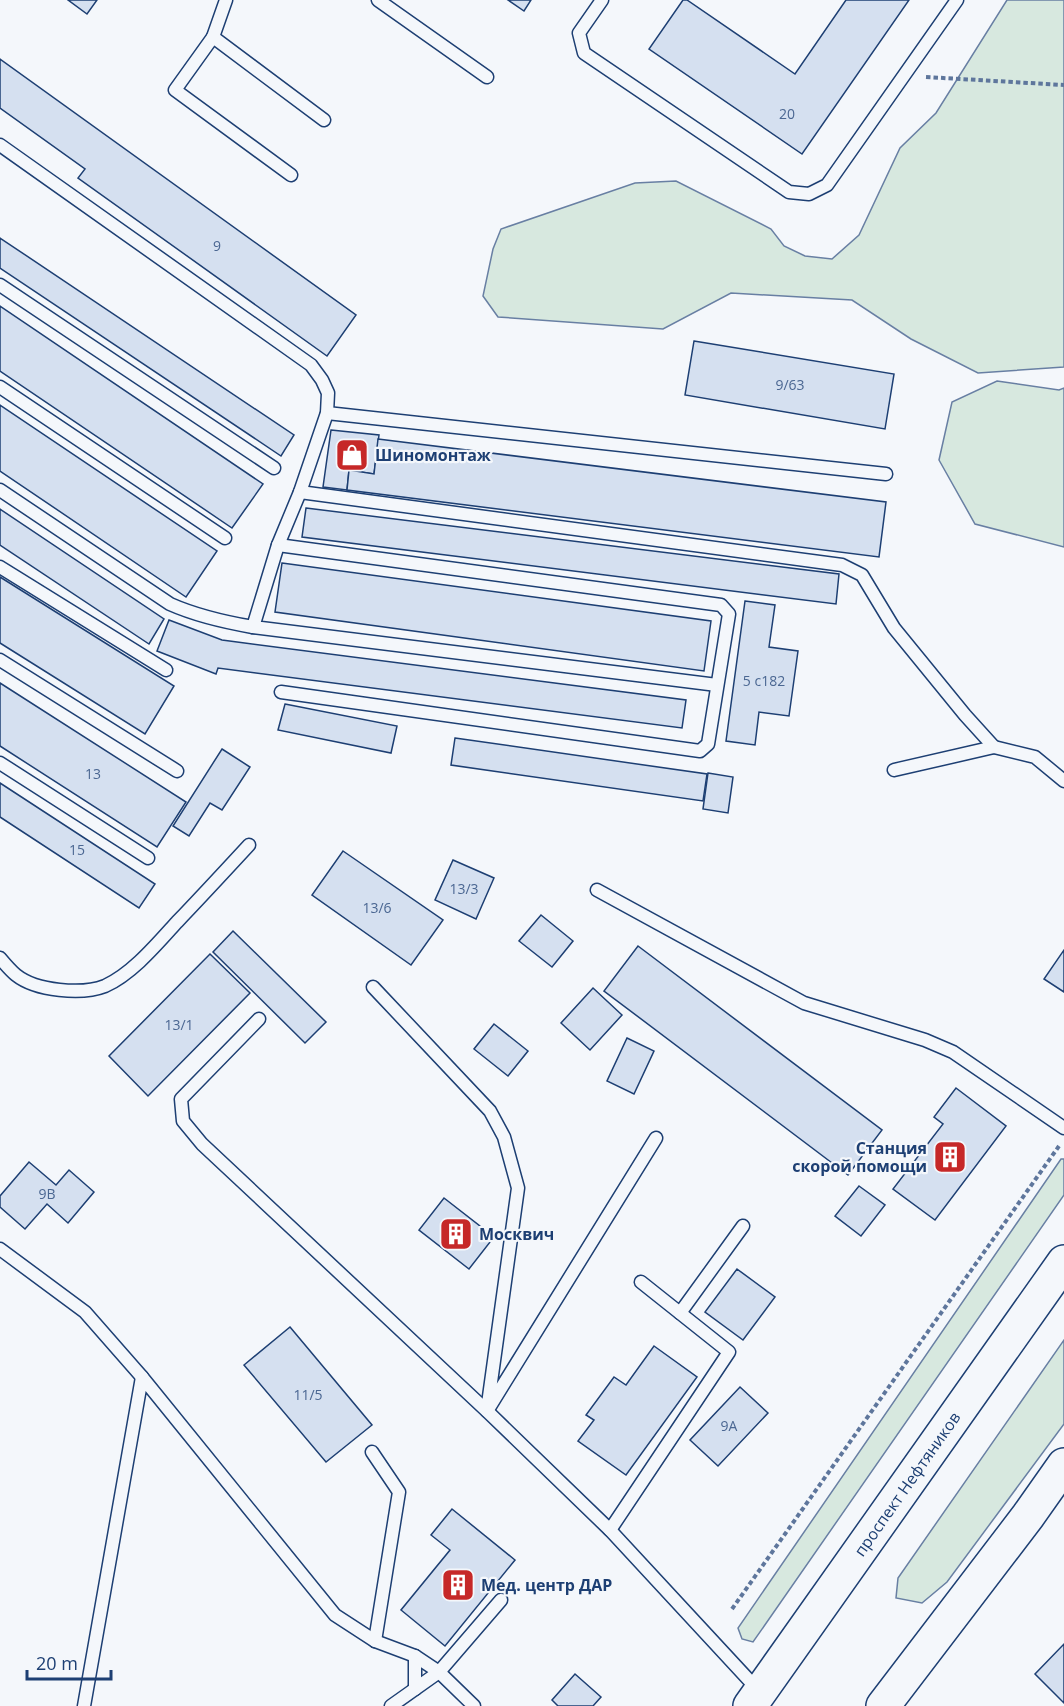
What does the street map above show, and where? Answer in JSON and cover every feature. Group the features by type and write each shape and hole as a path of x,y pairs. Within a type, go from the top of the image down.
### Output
{"main road":[{"name":"проспект Нефтяников","path":"755,1699 1064,1262"},
{"path":"884,1706 1064,1465"}],"lane":[{"path":"226,0 213,37 175,90 291,175"},
{"path":"378,0 487,77"},
{"path":"602,0 579,33 584,53 789,192 809,194 827,185 957,0"},
{"path":"213,37 324,120"},
{"path":"0,145 311,365 322,380 328,393 327,413 300,492 278,545 253,627"},
{"path":"0,285 274,468"},
{"path":"0,387 225,538"},
{"path":"327,413 886,474"},
{"path":"0,490 170,604 189,613 218,621 717,685"},
{"path":"300,492 842,566 862,575 894,628 964,715 994,747"},
{"path":"278,545 721,605 729,614 708,744 700,751 281,692"},
{"path":"0,567 166,670"},
{"path":"0,660 177,771"},
{"path":"894,770 994,747 1035,757 1064,781"},
{"path":"0,763 148,858"},
{"path":"0,958 17,976 53,989 84,990 104,986 128,971 147,953 249,845"},
{"path":"597,890 804,1003 925,1040 953,1052 1064,1128"},
{"path":"373,987 490,1111 507,1147 518,1188 487,1411"},
{"path":"259,1019 181,1099 183,1121 202,1144 487,1411 610,1530 755,1699"},
{"path":"487,1411 656,1138"},
{"path":"680,1313 743,1227"},
{"path":"0,1249 86,1312 142,1377 335,1615 375,1641 416,1656 439,1672 474,1706"},
{"path":"610,1530 729,1352 640,1282"},
{"path":"84,1706 142,1377"},
{"path":"372,1452 399,1492 375,1641"},
{"path":"391,1706 439,1672 501,1600"},
{"path":"415,1689 416,1656"}],"path":[{"path":"904,76 1064,85"},
{"path":"732,1609 1064,1138"}],"shaded area":[{"path":"1007,0 1064,0 1064,367 978,373 911,339 852,300 731,293 663,329 498,317 483,296 493,249 501,229 635,183 676,181 771,229 784,246 805,256 832,259 859,235 900,148 936,113"},
{"path":"997,381 1059,390 1064,388 1064,547 975,524 939,460 952,402"},
{"path":"1061,1159 1064,1159 1064,1195 753,1642 742,1639 738,1628"},
{"path":"1064,1340 1064,1424 947,1582 922,1603 896,1598 898,1578"}],"building":[{"path":"68,0 97,0 87,14"},
{"path":"508,0 531,0 524,11"},
{"path":"683,0 687,0 795,74 846,0 909,0 802,154 649,49"},
{"path":"0,59 356,315 327,356 78,178 85,169 0,108"},
{"path":"0,238 294,435 281,456 0,268"},
{"path":"0,306 263,484 232,528 0,371"},
{"path":"694,341 894,374 885,429 685,395"},
{"path":"0,405 217,551 186,597 0,471"},
{"name":"Шиномонтаж","path":"331,430 379,435 374,474 349,470 347,490 323,487"},
{"path":"378,439 886,502 879,557 347,490 349,470 374,474"},
{"path":"306,508 839,574 836,604 302,537"},
{"path":"0,509 164,619 149,644 0,545"},
{"path":"282,563 711,621 704,671 275,612"},
{"path":"0,577 174,686 145,734 0,643"},
{"path":"745,601 775,605 769,647 798,651 789,716 759,712 755,745 726,741"},
{"path":"169,620 222,640 686,700 682,728 218,668 216,674 157,651"},
{"path":"0,683 186,802 157,847 0,746"},
{"path":"285,704 397,726 391,753 278,730"},
{"path":"455,738 707,774 703,801 451,765"},
{"path":"222,749 250,767 222,810 210,803 189,836 173,826"},
{"path":"708,773 733,777 728,813 703,809"},
{"path":"0,783 155,884 139,908 0,817"},
{"path":"343,851 443,920 411,965 312,895"},
{"path":"453,860 494,878 476,919 435,900"},
{"path":"541,915 573,941 552,967 519,941"},
{"path":"233,931 326,1022 305,1043 213,952"},
{"path":"638,946 882,1130 848,1175 604,991"},
{"path":"1064,950 1064,992 1044,979"},
{"path":"210,954 250,993 148,1096 109,1056"},
{"path":"593,988 622,1015 590,1050 561,1023"},
{"path":"494,1024 528,1051 508,1076 474,1049"},
{"path":"627,1038 654,1051 634,1094 607,1081"},
{"name":"Станция скорой помощи","path":"956,1088 1006,1126 935,1220 893,1189 943,1124 934,1117"},
{"path":"29,1162 56,1185 69,1170 94,1192 68,1223 47,1204 25,1229 0,1207 0,1196"},
{"path":"859,1186 885,1205 861,1236 835,1216"},
{"name":"Москвич","path":"444,1198 494,1237 469,1269 419,1230"},
{"path":"737,1269 775,1297 743,1340 705,1312"},
{"path":"290,1327 372,1425 326,1462 244,1365"},
{"path":"654,1346 697,1377 626,1475 578,1441 594,1420 586,1415 614,1377 626,1385"},
{"path":"740,1387 768,1413 718,1466 690,1440"},
{"name":"Мед. центр ДАР","path":"452,1509 515,1560 445,1646 401,1610 450,1550 431,1535"},
{"path":"1064,1644 1064,1703 1035,1674"},
{"path":"575,1674 601,1697 593,1706 558,1706 552,1700"}],"place":[{"name":"Шиномонтаж","path":"352,455"},
{"name":"Станция скорой помощи","path":"950,1157"},
{"name":"Москвич","path":"456,1234"},
{"name":"Мед. центр ДАР","path":"458,1585"}]}
